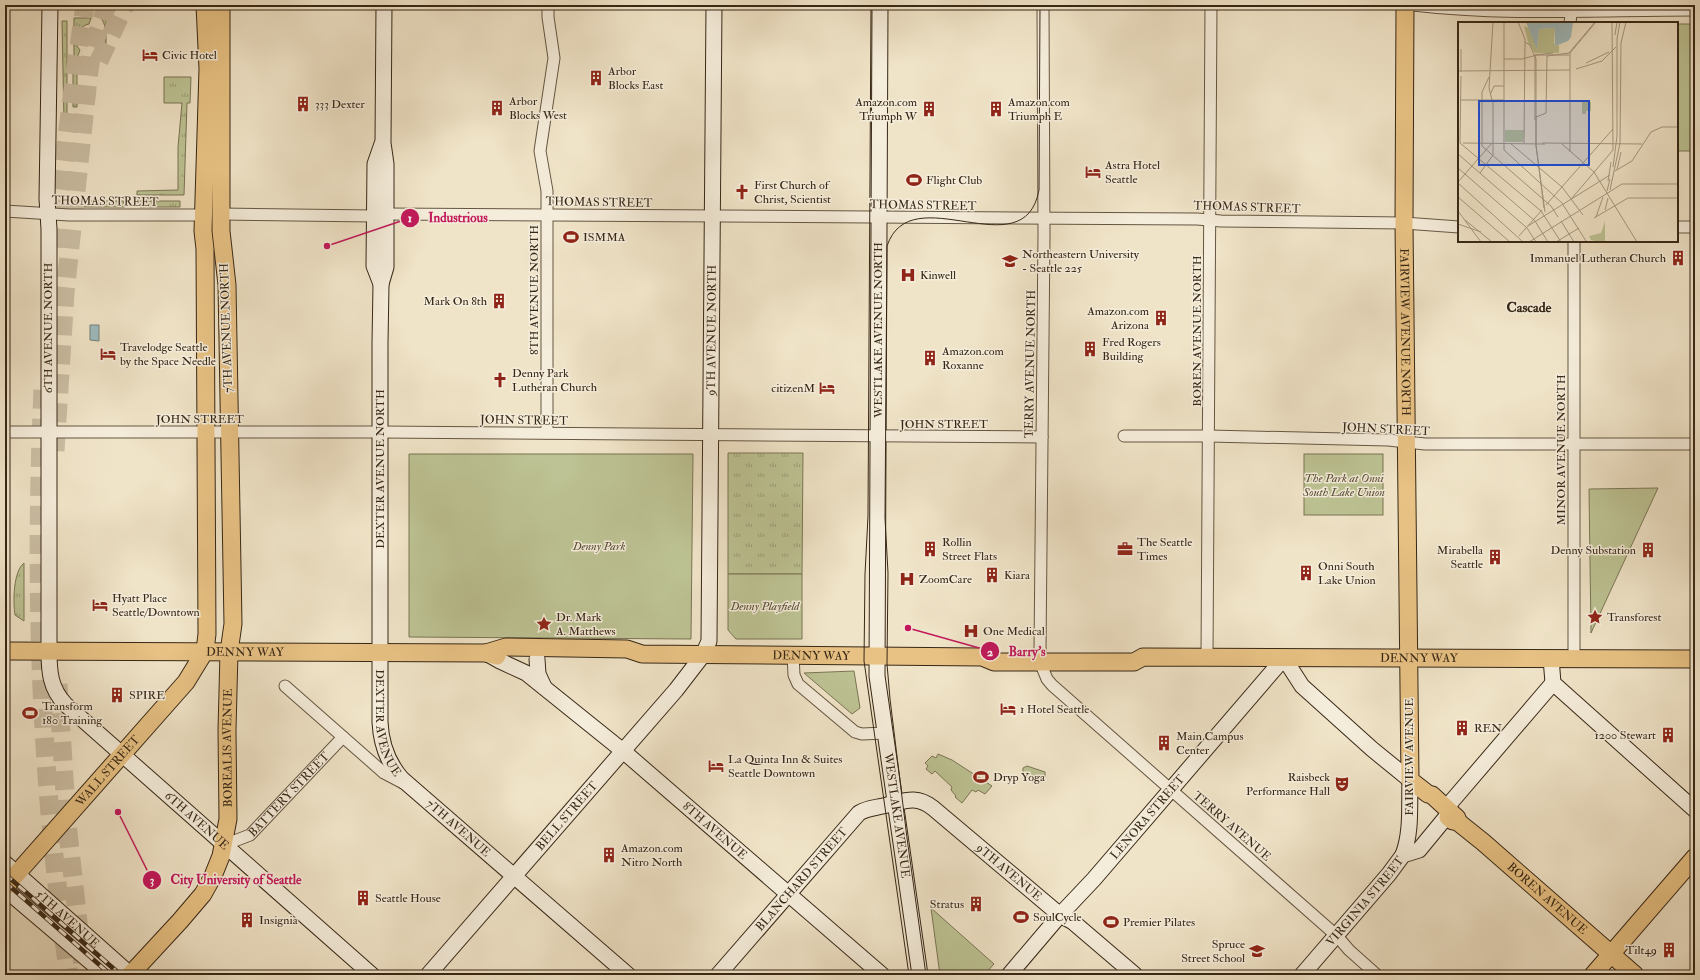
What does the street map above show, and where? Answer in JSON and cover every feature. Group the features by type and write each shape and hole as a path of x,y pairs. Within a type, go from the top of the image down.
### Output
{"main road":[{"name":"6TH AVENUE NORTH","path":"49,651 47,128 50,5"},
{"name":"7TH AVENUE NORTH","path":"205,5 208,69 204,215 207,637 205,651"},
{"name":"7TH AVENUE NORTH","path":"221,5 221,231 227,285 233,624 230,652"},
{"name":"DEXTER AVENUE NORTH","path":"381,653 381,284 374,266 380,215 374,164 383,143 384,5"},
{"name":"9TH AVENUE NORTH","path":"703,655 709,641 714,5"},
{"name":"WESTLAKE AVENUE NORTH","path":"877,656 880,5"},
{"name":"FAIRVIEW AVENUE NORTH","path":"1405,5 1404,223 1409,658"},
{"name":"DENNY WAY","path":"486,653 506,647 627,649 642,654 703,655 982,657 995,652 1040,657 1134,652 1143,657 1695,659"},
{"name":"DENNY WAY","path":"5,651 486,653 507,658 537,659 628,659 642,654"},
{"name":"6TH AVENUE","path":"49,651 50,675 58,696 372,975"},
{"name":"WALL STREET","path":"5,888 11,868 122,754 186,682 205,651"},
{"name":"BOREALIS AVENUE","path":"224,845 228,820 227,730 230,652"},
{"name":"DEXTER AVENUE","path":"381,653 380,722 382,743 390,762 402,780 410,786"},
{"name":"8TH AVENUE","path":"486,653 500,662 526,673 623,751 882,975"},
{"name":"BELL STREET","path":"428,975 676,690 703,655"},
{"name":"WESTLAKE AVENUE","path":"877,656 877,676 920,975"},
{"name":"LENORA STREET","path":"1009,975 1060,915 1094,879 1284,658"},
{"name":"BOREN AVENUE","path":"1284,658 1302,686 1372,749 1428,794 1432,795 1451,815 1635,975"},
{"name":"FAIRVIEW AVENUE","path":"1403,855 1408,844 1409,830 1409,658"},
{"path":"1551,658 1553,684 1695,810"},
{"path":"537,659 538,674 546,689"},
{"name":"VIRGINIA STREET","path":"1302,975 1337,936 1403,855 1418,850 1451,815 1553,684"},
{"name":"7TH AVENUE","path":"410,786 628,975"},
{"name":"9TH AVENUE","path":"896,802 912,799 925,801 1060,915 1073,922 1135,975"},
{"name":"BLANCHARD STREET","path":"718,975 789,895 859,812 868,808 896,802"},
{"path":"130,975 203,894 217,868 224,845"},
{"path":"1593,975 1695,857"},
{"name":"5TH AVENUE","path":"11,868 130,975"},
{"name":"5TH AVENUE","path":"5,888 106,975"}],"street":[{"name":"8TH AVENUE NORTH","path":"547,433 547,192 540,151 554,58 548,17 548,5"},
{"name":"TERRY AVENUE NORTH","path":"1040,657 1044,218 1043,5"},
{"name":"BOREN AVENUE NORTH","path":"1207,657 1211,220 1211,5"},
{"path":"1413,5 1492,10 1571,8 1695,10"},
{"path":"1570,22 1571,8"},
{"name":"THOMAS STREET","path":"5,211 204,215"},
{"name":"THOMAS STREET","path":"221,214 713,217 879,216 1404,223 1458,226"},
{"path":"1678,227 1695,227"},
{"name":"MINOR AVENUE NORTH","path":"1574,242 1574,658"},
{"name":"JOHN STREET","path":"5,432 380,432 1042,437"},
{"name":"JOHN STREET","path":"1124,436 1209,436 1406,442 1425,444 1695,444"},
{"path":"793,655 794,675 798,684 848,728 862,734 885,733"},
{"name":"TERRY AVENUE","path":"1040,657 1047,679 1052,685 1337,936 1349,950 1377,975"},
{"name":"7TH AVENUE","path":"285,686 384,773 410,786"},
{"name":"BATTERY STREET","path":"224,845 250,835 343,737"}],"green space":[{"path":"74,18 91,18 89,24 81,28 76,34 75,38 77,46 80,50 77,58 74,58"},
{"path":"101,18 106,18 106,33"},
{"path":"62,21 67,21 67,122 64,122"},
{"path":"1678,24 1695,24 1695,151 1678,151"},
{"path":"106,38 106,58 99,58"},
{"path":"73,67 78,67 77,107 73,107"},
{"path":"164,77 191,77 190,103 187,103 184,195 137,195 137,191 178,190 178,147 182,103 164,103"},
{"path":"75,201 124,201 124,207 75,207"},
{"path":"137,201 180,201 180,207 140,207"},
{"path":"728,453 803,453 802,574 728,574"},
{"name":"Denny Park","path":"409,454 693,454 691,639 409,637"},
{"name":"The Park at Onni South Lake Union","path":"1304,454 1383,454 1383,515 1304,515"},
{"path":"1658,488 1591,633 1589,489"},
{"path":"24,563 24,621 15,615 14,603 16,580 20,567"},
{"name":"Denny Playfield","path":"728,574 802,574 802,639 736,639 728,630"},
{"path":"854,671 860,708 852,714 804,673"},
{"path":"938,754 952,760 992,786 985,794 978,790 976,792 972,790 962,803 955,797 956,796 951,790 952,787 935,771 932,774 926,769 928,766 925,763 932,756 936,758"},
{"path":"1027,766 1045,772 1045,777 1039,784 1035,784 1023,773 1023,768"},
{"path":"931,908 994,964 984,975 940,975"}],"water":[{"path":"90,325 99,325 99,341 90,340"}],"tunnel":[{"path":"53,247 85,5"},
{"path":"55,451 65,293 88,79 92,50 107,5"},
{"path":"99,61 125,5"},
{"path":"43,390 39,536 42,683 51,829 69,975"},
{"path":"58,684 67,824 84,975"}],"tram line":[{"path":"871,5 868,516 865,574 864,661 909,975"},
{"path":"926,975 907,838 887,664 888,573 885,518 887,246 900,227 919,219 942,218 991,225 1012,223 1029,213 1039,190 1040,5"}],"railway":[{"path":"5,874 121,975"},
{"path":"5,882 111,975"}],"place":[{"name":"Civic Hotel","path":"150,55"},
{"name":"Arbor Blocks East","path":"596,78"},
{"name":"333 Dexter","path":"303,104"},
{"name":"Arbor Blocks West","path":"497,108"},
{"name":"Amazon.com Triumph W","path":"929,109"},
{"name":"Amazon.com Triumph E","path":"996,109"},
{"name":"Astra Hotel Seattle","path":"1093,172"},
{"name":"Flight Club","path":"914,180"},
{"name":"First Church of Christ, Scientist","path":"742,192"},
{"name":"ISMMA","path":"571,237"},
{"name":"Industrious","path":"327,246"},
{"name":"Immanuel Lutheran Church","path":"1678,258"},
{"name":"Northeastern University - Seattle 225","path":"1010,261"},
{"name":"Kinwell","path":"908,275"},
{"name":"Mark On 8th","path":"499,301"},
{"name":"Amazon.com Arizona","path":"1161,318"},
{"name":"Fred Rogers Building","path":"1090,349"},
{"name":"Travelodge Seattle by the Space Needle","path":"108,354"},
{"name":"Amazon.com Roxanne","path":"930,358"},
{"name":"Denny Park Lutheran Church","path":"500,380"},
{"name":"citizenM","path":"827,388"},
{"name":"Rollin Street Flats","path":"930,549"},
{"name":"The Seattle Times","path":"1125,549"},
{"name":"Denny Substation","path":"1648,550"},
{"name":"Mirabella Seattle","path":"1495,557"},
{"name":"Onni South Lake Union","path":"1306,573"},
{"name":"Kiara","path":"992,575"},
{"name":"ZoomCare","path":"907,579"},
{"name":"Hyatt Place Seattle/Downtown","path":"100,605"},
{"name":"Transforest","path":"1595,617"},
{"name":"Dr. Mark A. Matthews","path":"544,624"},
{"name":"Barry's","path":"908,628"},
{"name":"One Medical","path":"971,631"},
{"name":"SPIRE","path":"117,695"},
{"name":"1 Hotel Seattle","path":"1008,709"},
{"name":"Transform 180 Training","path":"30,713"},
{"name":"REN","path":"1462,728"},
{"name":"1200 Stewart","path":"1668,735"},
{"name":"Main Campus Center","path":"1164,743"},
{"name":"La Quinta Inn & Suites Seattle Downtown","path":"716,766"},
{"name":"Dryp Yoga","path":"981,777"},
{"name":"Raisbeck Performance Hall","path":"1342,784"},
{"name":"City University of Seattle","path":"118,812"},
{"name":"Amazon.com Nitro North","path":"609,855"},
{"name":"Seattle House","path":"363,898"},
{"name":"Stratus","path":"976,904"},
{"name":"SoulCycle","path":"1021,917"},
{"name":"Insignia","path":"247,920"},
{"name":"Premier Pilates","path":"1111,922"},
{"name":"Tilt49","path":"1669,950"},
{"name":"Spruce Street School","path":"1257,951"}],"district":[{"name":"Cascade","path":"1529,307"}]}
